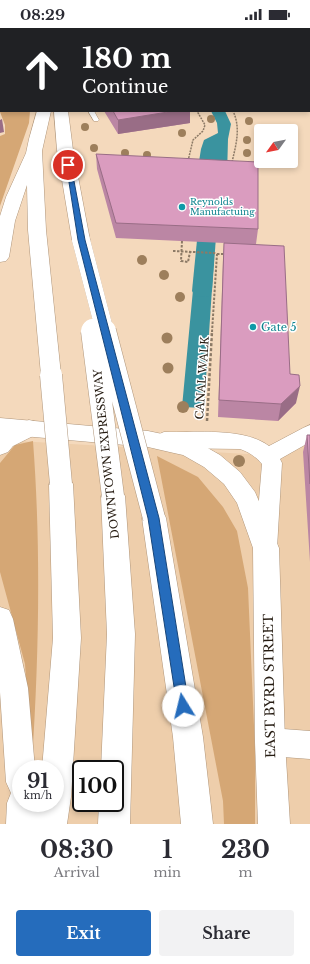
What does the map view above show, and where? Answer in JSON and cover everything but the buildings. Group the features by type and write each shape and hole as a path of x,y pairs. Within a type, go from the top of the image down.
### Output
{"main road":[{"path":"0,257 7,221 14,197 35,145 44,112"},
{"name":"DOWNTOWN EXPRESSWAY","path":"61,112 65,150 81,240 113,496 121,634 114,824"},
{"path":"35,145 37,230 61,484 67,638 58,760"},
{"path":"81,240 154,518 188,737 197,824"},
{"name":"EAST BYRD STREET","path":"0,426 148,439 191,448 212,461 232,478 247,499 266,548 270,742 274,824"},
{"path":"0,446 5,440 29,428"},
{"path":"0,619 14,688 19,760"},
{"path":"22,824 23,812"},
{"path":"51,824 53,812"}],"street":[{"path":"268,456 310,433"},
{"name":"EAST BYRD STREET","path":"148,439 240,441 260,448 268,456 272,463 266,548"},
{"path":"270,742 310,745"}],"lane":[{"path":"92,112 96,120"}],"path":[{"path":"187,166 193,140 202,131 205,125 198,112"},
{"path":"230,170 237,128 236,116 234,112"},
{"path":"182,241 181,261 188,262 190,252"},
{"path":"173,250 233,254"},
{"name":"CANAL WALK","path":"207,427 216,253"}],"shaded area":[{"path":"0,112 30,112 29,123 0,206 0,136 5,134 5,125"},
{"path":"310,432 310,824 0,824 0,440 267,455"},
{"path":"33,441 36,481 38,641 32,760 25,664 0,572 0,463 15,445"},
{"path":"157,456 198,477 223,507 237,531 248,588 255,749 255,824 224,824 223,801"}],"water":[{"path":"212,112 225,112 231,124 228,139 227,176 197,174 204,140 218,133 217,123"},
{"path":"196,258 214,259 204,408 182,407"}],"waterway":[{"path":"202,291 209,210"}],"place":[{"name":"Reynolds Manufactuing","path":"182,207"},
{"name":"Gate 5","path":"253,327"}],"route":[{"path":"68,165 81,240 154,518 183,706"}]}
